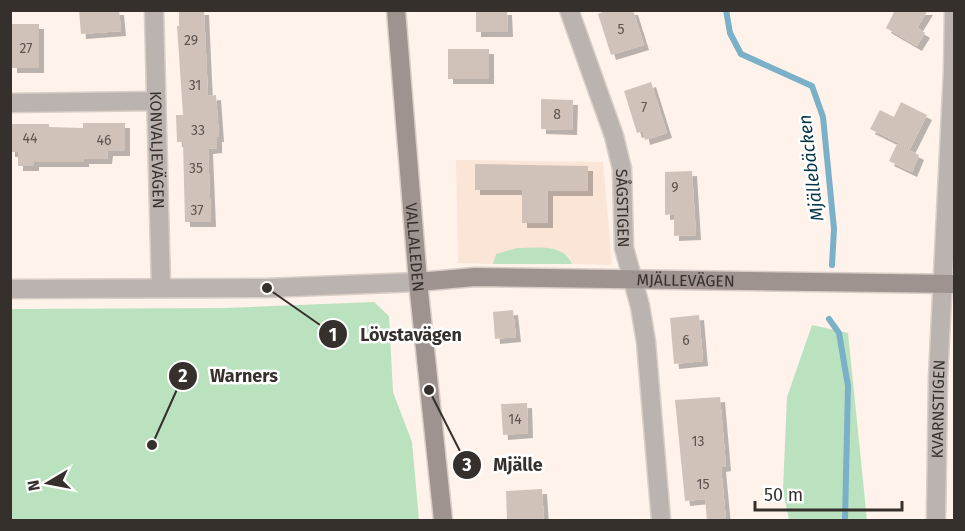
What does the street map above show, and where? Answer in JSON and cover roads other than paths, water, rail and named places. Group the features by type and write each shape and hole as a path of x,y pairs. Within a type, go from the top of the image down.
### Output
{"street":[{"name":"KONVALJEVÄGEN","path":"154,10 161,288"},
{"name":"VALLALEDEN","path":"396,10 418,282 443,520"},
{"name":"SÅGSTIGEN","path":"569,10 617,147 622,169 624,248 640,306 646,342 661,520"},
{"name":"KVARNSTIGEN","path":"936,520 938,378 949,284 954,10"},
{"path":"10,103 156,101"},
{"name":"MJÄLLEVÄGEN","path":"418,282 475,277 949,284"},
{"path":"10,289 267,288 418,282"}],"waterway":[{"name":"Mjällebäcken","path":"726,10 730,33 741,54 812,86 823,117 834,229 832,265"},
{"name":"Mjällebäcken","path":"829,319 839,333 848,386 845,520"}],"place":[{"name":"Lövstavägen","path":"267,288"},
{"name":"Mjälle","path":"429,390"},
{"name":"Warners","path":"152,445"}]}
